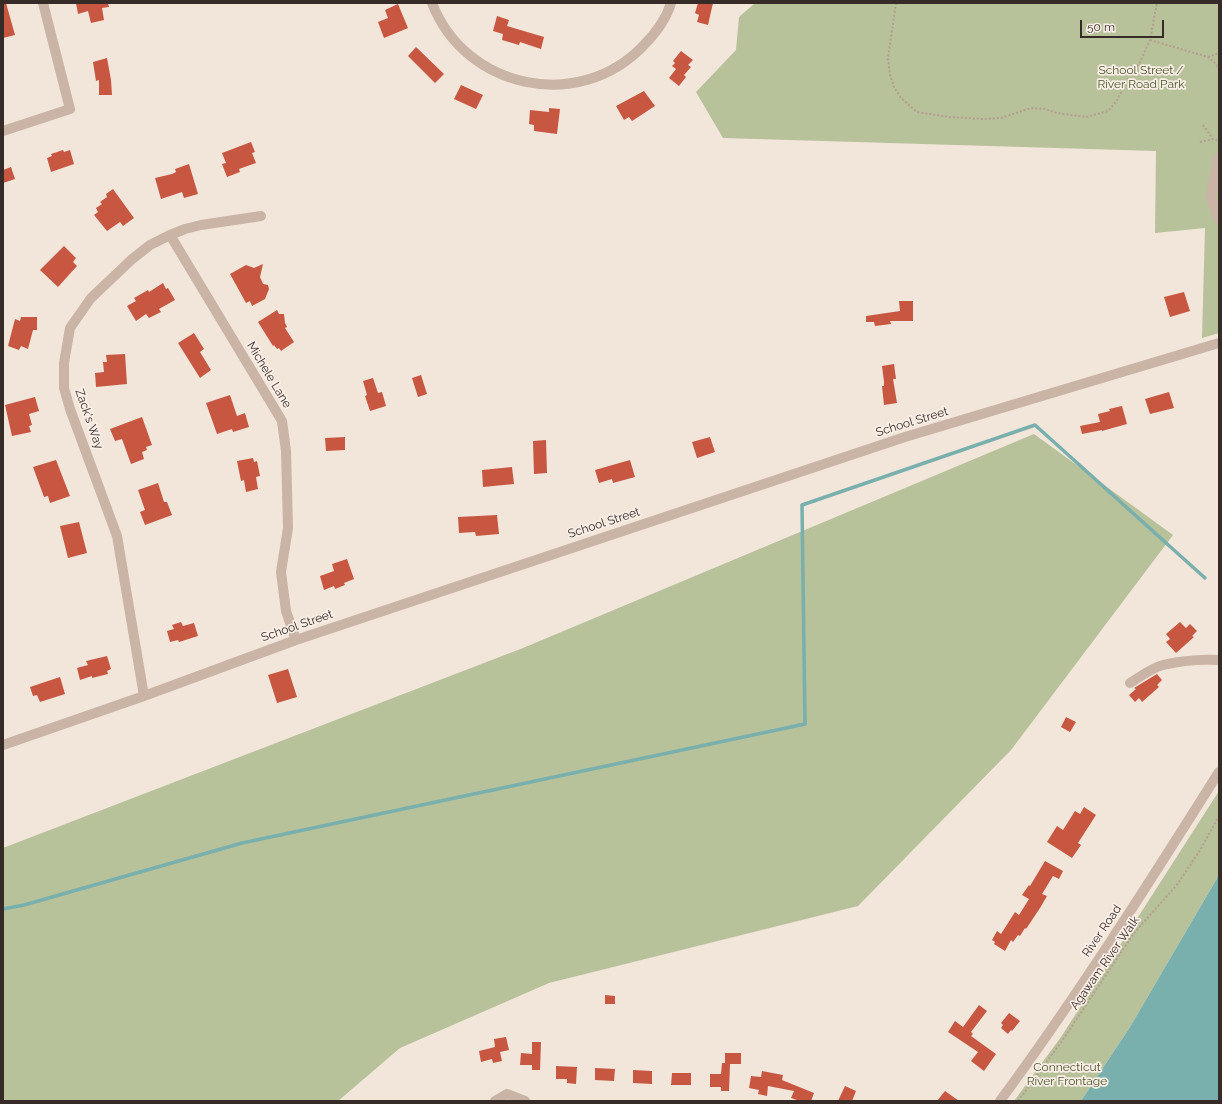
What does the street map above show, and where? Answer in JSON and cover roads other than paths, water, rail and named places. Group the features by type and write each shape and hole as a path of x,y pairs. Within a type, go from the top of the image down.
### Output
{"street":[{"path":"3,130 70,109 43,3"},
{"path":"432,3 448,32 466,53 475,60 496,72 518,81 530,84 555,85 580,81 598,76 615,68 630,58 651,38 665,18 671,3"},
{"path":"1219,157 1216,163 1211,197 1219,220"},
{"name":"Zack's Way","path":"144,696 118,536 70,409 64,388 64,363 70,328 91,298 131,260 150,245 170,235 201,225 261,216"},
{"name":"Michele Lane","path":"170,235 282,421 286,451 288,528 281,572 286,611 296,640"},
{"name":"School Street","path":"3,745 144,696 296,640 905,437 1219,343"},
{"path":"1130,683 1162,665 1205,659 1219,660"},
{"name":"River Road","path":"1000,1101 1026,1067 1135,906 1219,772"},
{"path":"496,1101 498,1098 507,1094 525,1101"}],"water":[{"path":"1219,875 1219,1101 1081,1101 1130,1027"}],"waterway":[{"path":"3,909 24,905 242,843 805,724 802,505 1035,425 1205,578"}],"park label":[{"name":"School Street / River Road Park","path":"1141,77"},
{"name":"Connecticut River Frontage","path":"1067,1074"}]}
